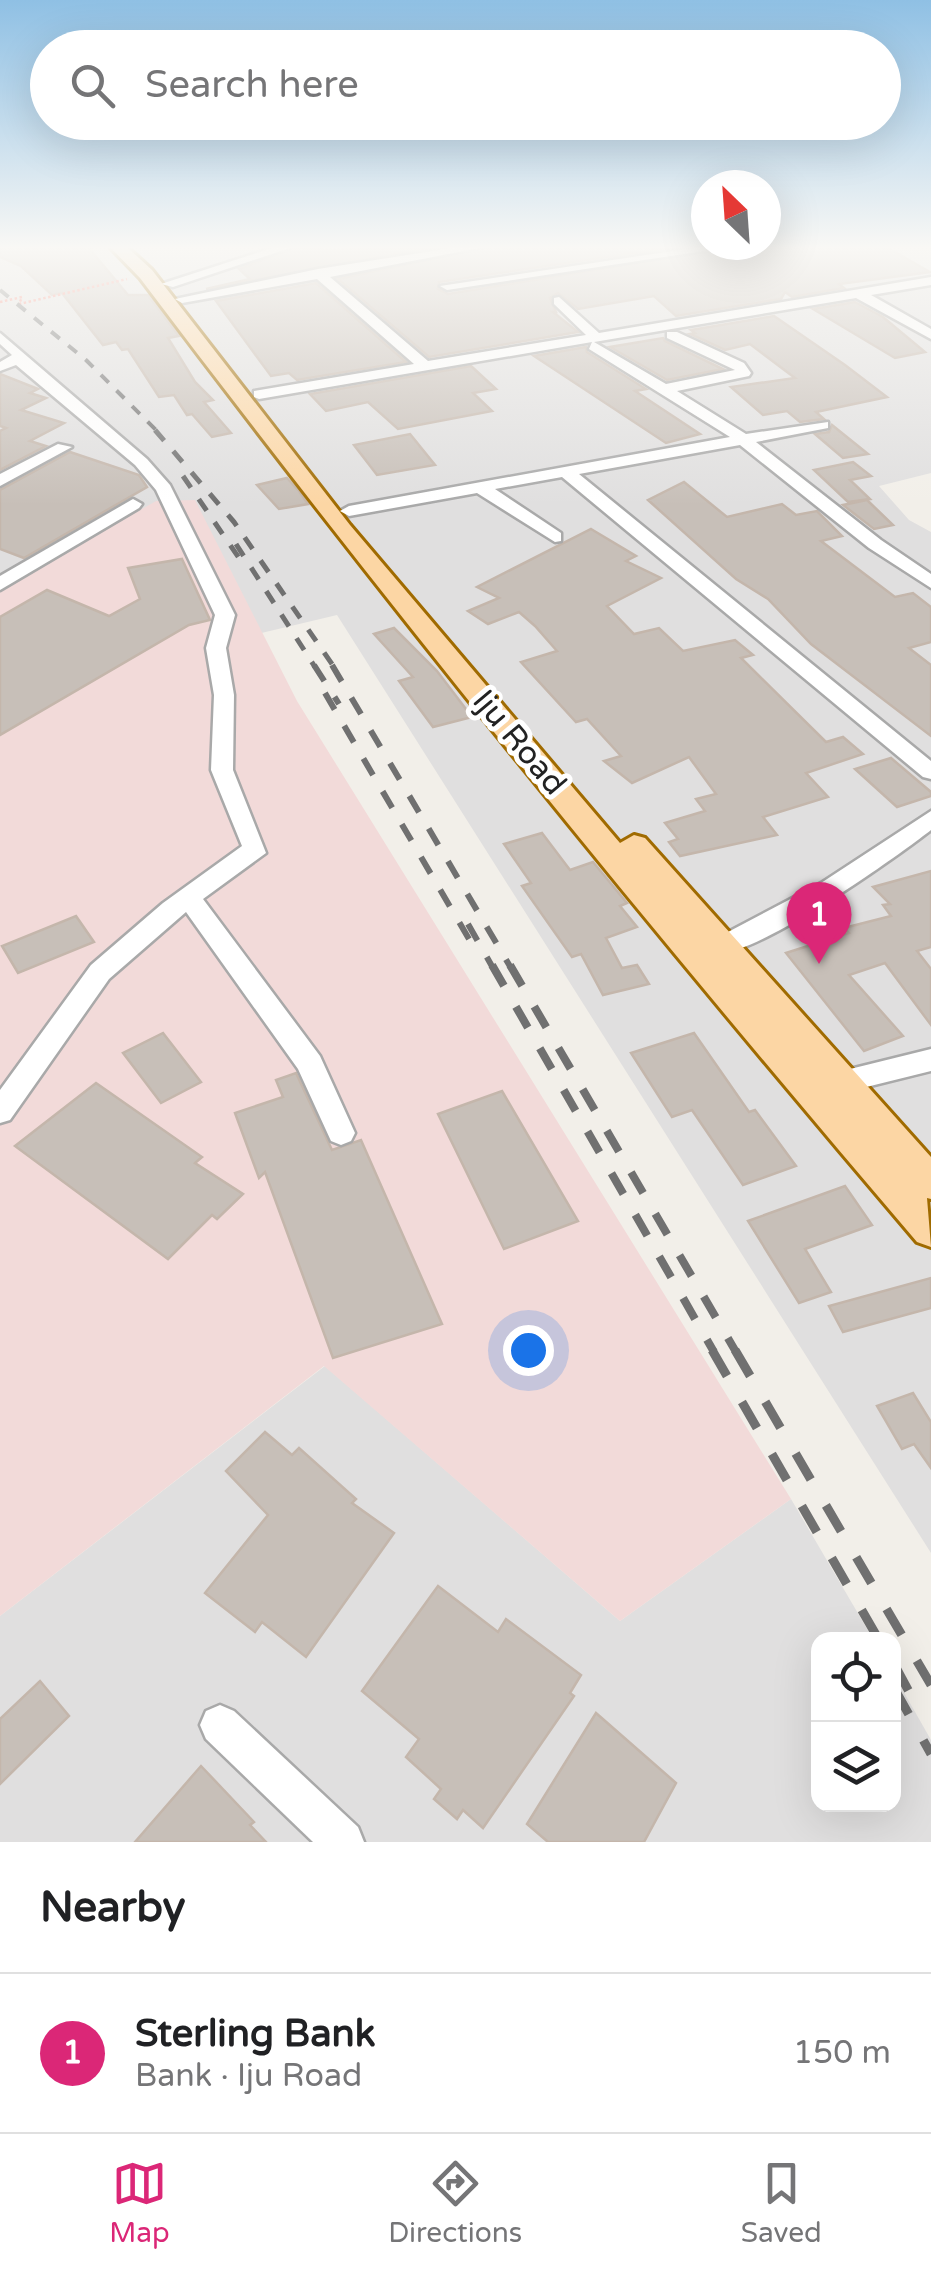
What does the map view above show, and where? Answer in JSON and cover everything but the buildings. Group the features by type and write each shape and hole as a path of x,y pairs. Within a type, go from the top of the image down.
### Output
{"main road":[{"name":"Iju Road","path":"199,333 342,530 652,882 720,947 931,1184"},
{"name":"Iju Road","path":"206,333 931,1230"}],"street":[{"path":"387,333 425,366"},
{"path":"588,333 931,582"},
{"path":"259,394 637,333"},
{"path":"663,389 744,373 739,366 672,334"},
{"path":"0,337 19,354 9,363 141,462 164,489 225,614 216,648 224,695 222,770 254,853 189,898 100,972 0,1112"},
{"path":"349,512 822,425"},
{"path":"0,480 64,447"},
{"path":"565,471 931,772"},
{"path":"480,487 555,536"},
{"path":"0,584 133,504"},
{"path":"720,947 764,927 878,860 931,818"},
{"path":"189,898 310,1064 341,1134"},
{"path":"838,1082 931,1060"},
{"path":"220,1725 342,1842"}],"shaded area":[{"path":"0,333 931,333 931,473 879,486 909,520 931,532 931,1553 337,615 0,695"},
{"path":"195,500 297,701 791,1499 620,1621 324,1366 0,1616 0,590 156,501"},
{"path":"325,1366 620,1621 791,1499 869,1632 811,1632 811,1812 901,1812 901,1687 931,1740 931,1842 0,1842 0,1616"}],"railway":[{"path":"53,333 86,360 158,432"},
{"path":"155,430 234,522 334,667"},
{"path":"183,476 239,558"},
{"path":"236,544 315,667"},
{"path":"314,665 339,704"},
{"path":"332,665 511,968"},
{"path":"325,693 469,939"},
{"path":"468,924 493,968"},
{"path":"492,965 714,1352"},
{"path":"510,965 736,1352"},
{"path":"712,1350 874,1632"},
{"path":"735,1350 931,1685"},
{"path":"901,1677 913,1699"},
{"path":"901,1700 931,1754"}],"place":[{"name":"Sterling Bank","path":"819,964"}]}
